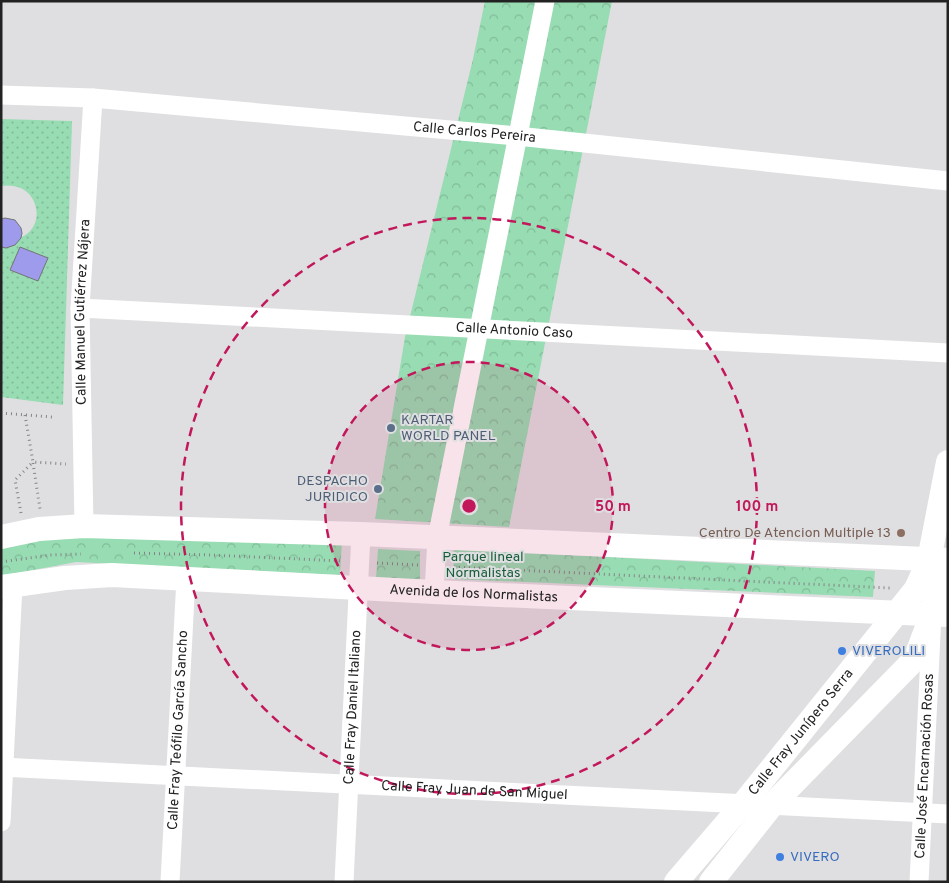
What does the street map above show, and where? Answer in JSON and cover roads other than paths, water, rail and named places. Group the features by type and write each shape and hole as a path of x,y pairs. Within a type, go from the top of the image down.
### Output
{"street":[{"path":"434,592 437,538 545,1"},
{"name":"Calle Carlos Pereira","path":"1,95 93,98 517,136 948,181"},
{"name":"Calle Manuel Gutiérrez Nájera","path":"84,526 80,308 93,98"},
{"name":"Calle Antonio Caso","path":"80,308 948,353"},
{"name":"Calle Fray Junípero Serra","path":"676,882 743,804 938,560 948,462"},
{"path":"1,537 40,529 84,526 361,534 938,560"},
{"name":"Calle Fray Daniel Italiano","path":"344,882 361,534"},
{"name":"Calle José Encarnación Rosas","path":"919,882 922,813 940,614 938,560"},
{"name":"Avenida de los Normalistas","path":"7,586 65,578 112,575 434,592 940,614"},
{"name":"Calle Fray Teófilo García Sancho","path":"170,882 186,578"},
{"name":"Calle Fray Junípero Serra","path":"711,882 772,805 915,659 940,614 948,579"},
{"path":"1,822 7,586"},
{"name":"Calle Fray Juan de San Miguel","path":"3,768 948,814"}],"place":[{"name":"KARTAR WORLD PANEL","path":"391,428"},
{"name":"DESPACHO JURIDICO","path":"378,489"},
{"name":"Centro De Atencion Multiple 13","path":"901,533"},
{"name":"VIVEROLILI","path":"842,651"},
{"name":"VIVERO","path":"780,857"}],"park label":[{"name":"Parque lineal Normalistas","path":"483,566"}]}
